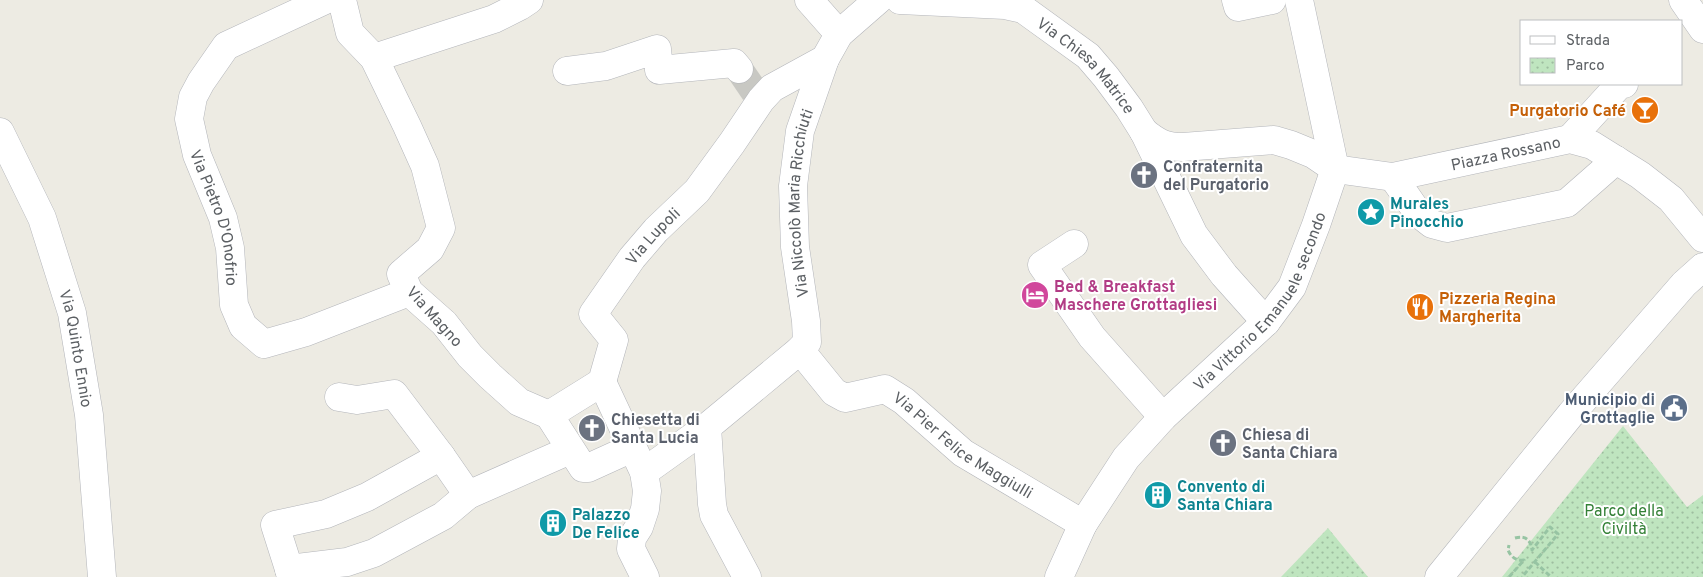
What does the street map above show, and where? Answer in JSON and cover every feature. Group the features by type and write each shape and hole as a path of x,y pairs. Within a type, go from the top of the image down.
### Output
{"street":[{"name":"Via Pietro D'Onofrio","path":"325,0 226,46 193,97 189,119 197,155 224,218 230,248 234,305 243,326 264,344 306,332 409,292"},
{"path":"342,0 350,33 374,58 494,19 529,0"},
{"path":"809,0 839,34"},
{"name":"Via Niccolò Maria Ricchiuti","path":"800,350 807,342 806,321 795,247 793,186 800,131 825,59 839,34 878,0"},
{"name":"Via Chiesa Matrice","path":"900,0 1005,5 1023,9 1088,56 1129,108 1144,132 1194,235 1224,275 1266,322"},
{"path":"1236,0 1238,7 1272,0"},
{"path":"1299,0 1335,169"},
{"path":"1683,0 1703,29 1683,39"},
{"path":"567,71 606,66 657,50 660,80 734,63 739,69"},
{"name":"Via Magno","path":"374,58 425,166 441,228 430,249 401,274 409,292 444,323 470,356 519,402 549,415"},
{"name":"Via Lupoli","path":"602,382 614,340 593,314 632,258 656,230 697,190 732,143 758,97 825,59"},
{"path":"1570,139 1622,85"},
{"path":"1291,144 1304,140 1312,133 1318,122 1321,103"},
{"name":"Via Quinto Ennio","path":"0,132 42,218 72,313 89,415 102,577"},
{"path":"1144,132 1158,143 1170,147 1183,148 1274,140 1291,144 1313,154 1335,169"},
{"name":"Piazza Rossano","path":"1335,169 1393,177 1570,139 1592,145 1671,199 1703,238"},
{"path":"1393,177 1418,213 1432,224 1447,228 1567,203 1616,160"},
{"name":"Via Vittorio Emanuele secondo","path":"1059,577 1082,524 1126,458 1162,417 1266,322 1292,287 1335,169"},
{"path":"1074,244 1042,265 1092,337 1162,417"},
{"path":"1439,577 1571,414 1684,284 1703,267"},
{"path":"644,472 707,427 800,350"},
{"name":"Via Pier Felice Maggiulli","path":"800,350 834,392 845,398 885,389 904,401 963,453 1082,524"},
{"path":"632,448 588,468 583,468 549,415 602,382 644,472 647,491 645,509 639,527 632,538 631,549 645,577"},
{"path":"338,397 357,400 394,394 468,495"},
{"path":"707,427 714,515 747,577"},
{"path":"441,456 367,497 326,514 276,525 290,573 347,562 374,553 443,516 468,495 570,450"}],"path":[{"path":"1509,577 1524,560 1515,559 1510,554 1508,550 1511,542 1517,538 1524,537 1530,542 1532,550 1550,527 1558,534 1522,577"},
{"path":"1535,562 1551,577"}],"green space":[{"name":"Parco della Civiltà","path":"1623,426 1687,507 1703,495 1703,577 1502,577"},
{"path":"1328,528 1368,577 1281,577"}],"tunnel":[{"path":"739,69 756,94"}],"place":[{"name":"Purgatorio Café","path":"1645,110"},
{"name":"Confraternita del Purgatorio","path":"1144,175"},
{"name":"Murales Pinocchio","path":"1371,212"},
{"name":"Bed & Breakfast Maschere Grottagliesi","path":"1035,295"},
{"name":"Pizzeria Regina Margherita","path":"1420,307"},
{"name":"Municipio di Grottaglie","path":"1674,408"},
{"name":"Chiesetta di Santa Lucia","path":"592,428"},
{"name":"Chiesa di Santa Chiara","path":"1223,443"},
{"name":"Convento di Santa Chiara","path":"1158,495"},
{"name":"Palazzo De Felice","path":"553,523"}]}
